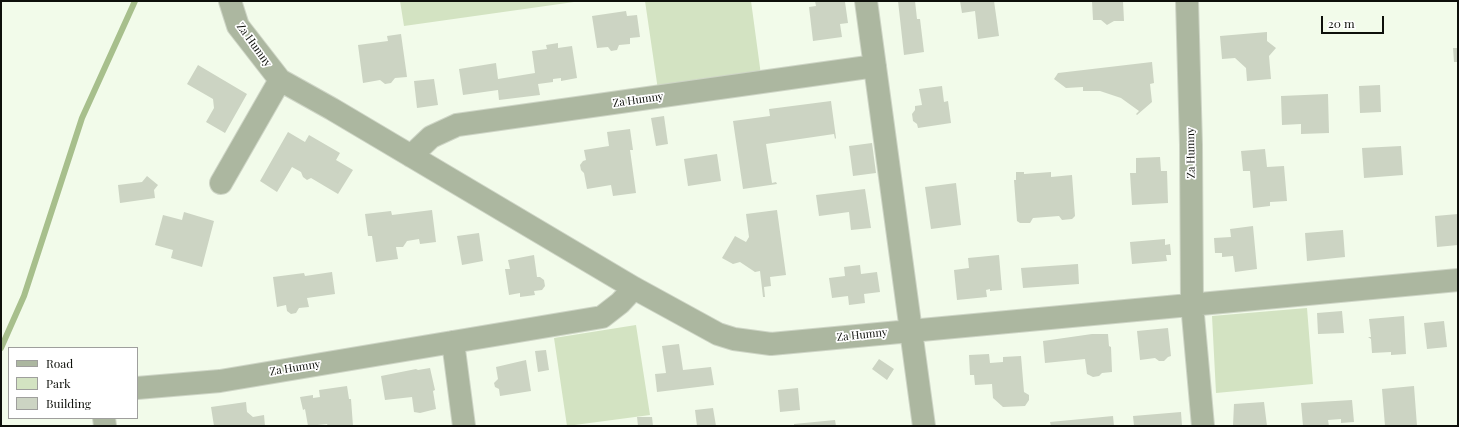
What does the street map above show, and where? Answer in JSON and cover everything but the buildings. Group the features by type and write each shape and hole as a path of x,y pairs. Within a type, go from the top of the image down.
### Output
{"street":[{"name":"Za Humny","path":"230,1 238,26 280,80 634,288 718,334 751,342 771,344 1458,280"},
{"path":"866,1 924,426"},
{"name":"Za Humny","path":"1187,1 1192,304 1202,426"},
{"name":"Za Humny","path":"411,156 431,137 457,125 875,66"},
{"path":"221,183 280,80"},
{"name":"Za Humny","path":"138,388 220,381 602,317 620,303 634,288"},
{"path":"453,342 464,426"}],"green space":[{"path":"400,1 574,1 574,2 404,26"},
{"path":"645,1 751,1 761,75 658,90"},
{"path":"1307,308 1313,384 1216,393 1212,316"},
{"path":"636,325 650,415 567,426 554,338"}],"waterway":[{"path":"1,348 24,296 82,118 135,1"}]}
